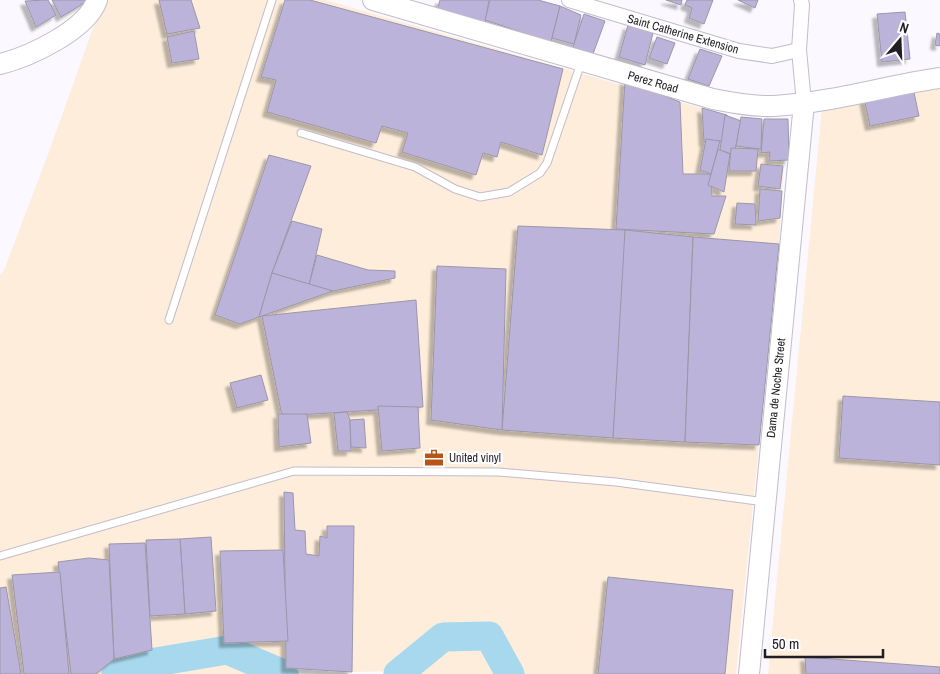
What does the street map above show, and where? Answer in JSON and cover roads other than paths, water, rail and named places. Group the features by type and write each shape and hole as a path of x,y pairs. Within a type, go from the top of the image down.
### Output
{"street":[{"path":"0,64 33,54 69,32 94,7 97,0"},
{"name":"Perez Road","path":"373,0 713,99 773,106 804,103 940,78"},
{"name":"Saint Catherine Extension","path":"569,0 739,51 772,56 799,50"},
{"path":"801,0 799,50 804,103"},
{"name":"Dama de Noche Street","path":"749,674 804,103"}],"lane":[{"path":"169,320 272,0"},
{"path":"301,133 415,167 455,189 480,197 509,192 540,173 547,163 582,62"},
{"path":"0,556 294,471 499,472 616,482 765,502"}],"waterway":[{"path":"398,674 443,637 489,636 510,674"},
{"path":"116,674 126,667 227,650 284,674"}],"place":[{"name":"United vinyl","path":"434,458"}]}
